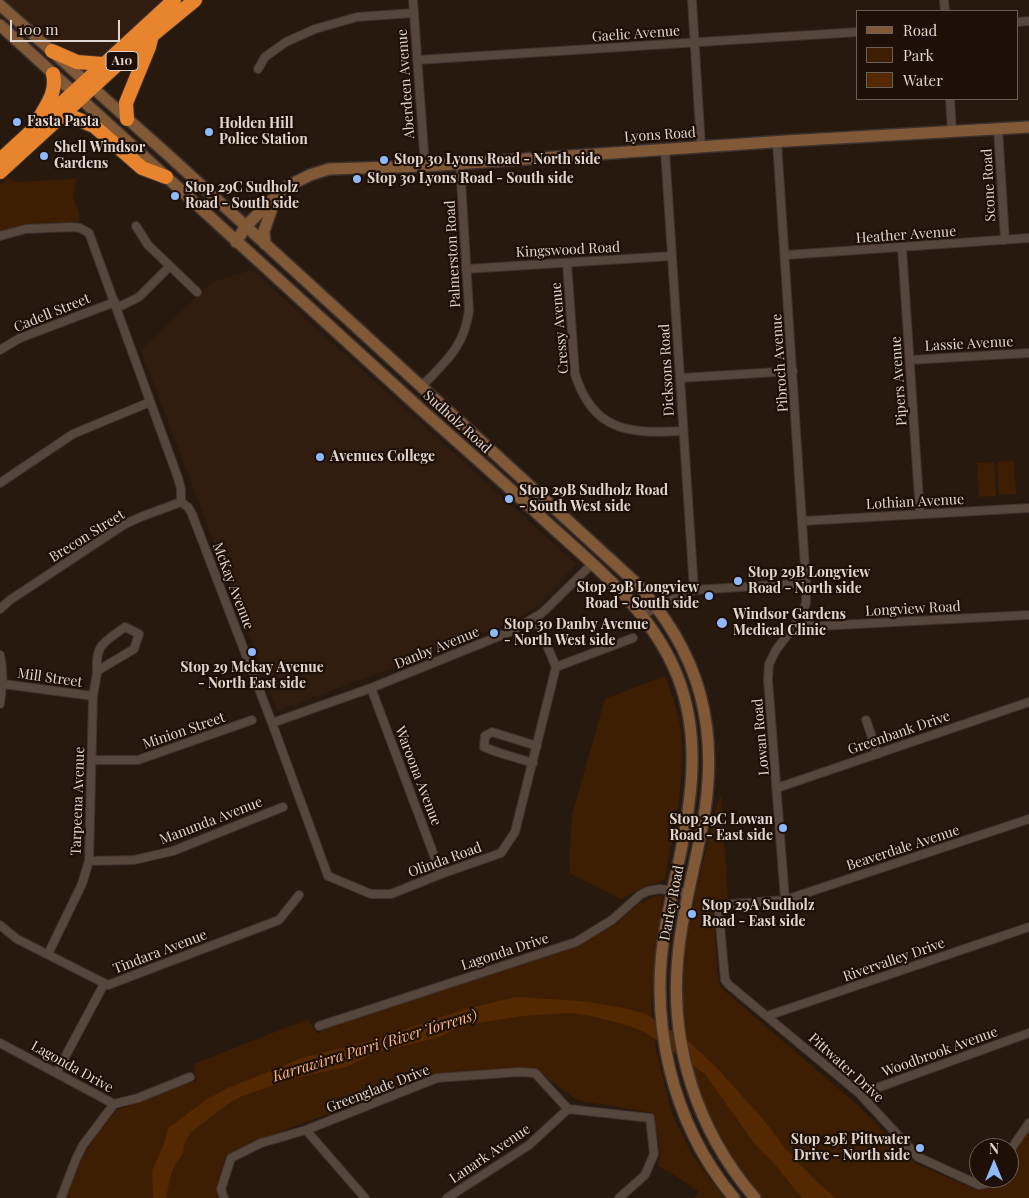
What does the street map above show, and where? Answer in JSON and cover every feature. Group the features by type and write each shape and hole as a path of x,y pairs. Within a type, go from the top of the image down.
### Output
{"highway":[{"name":"A10","path":"89,85 103,64 174,0"},
{"name":"A10","path":"0,160 35,127 77,96 194,0"},
{"path":"127,120 126,104 152,35"},
{"path":"52,51 77,62 103,64"},
{"path":"35,127 54,91 53,74"},
{"name":"A10","path":"0,172 58,119 77,96"},
{"path":"58,119 70,116 94,126 142,168 166,177"}],"main road":[{"path":"0,5 89,85"},
{"path":"0,25 77,96"},
{"name":"Sudholz Road","path":"89,85 606,554 657,607"},
{"name":"Sudholz Road","path":"77,96 248,254 592,564 643,615"},
{"name":"Lyons Road","path":"236,242 266,211 284,188 310,175 329,169 460,164 1029,127"},
{"path":"216,224 228,210 244,214 266,211 265,244"},
{"path":"461,445 472,433"},
{"path":"592,564 606,554"},
{"name":"Darley Road","path":"657,607 673,632 692,669 700,694 708,735 710,763 709,785 703,822 678,955 677,1013 681,1047 692,1089 703,1119 716,1144 737,1176 755,1198"},
{"name":"Darley Road","path":"643,615 660,640 677,675 685,699 691,729 693,760 691,792 661,956 662,1030 672,1079 682,1110 697,1144 715,1173 734,1198"}],"street":[{"name":"Aberdeen Avenue","path":"413,0 425,166"},
{"path":"692,0 701,147"},
{"path":"258,69 265,57 286,42 314,29 357,17 413,13"},
{"name":"Gaelic Avenue","path":"417,60 856,32"},
{"path":"950,100 952,131"},
{"name":"Scone Road","path":"998,129 1005,240"},
{"name":"Pibroch Avenue","path":"777,142 786,255 806,583"},
{"name":"Dicksons Road","path":"665,150 694,590"},
{"name":"Palmerston Road","path":"421,387 452,355 462,340 468,320 469,310 460,164"},
{"path":"136,226 148,245 198,292"},
{"name":"McKay Avenue","path":"0,236 26,229 73,227 90,232 178,478 181,489 181,502 188,507 192,514 328,876"},
{"name":"Heather Avenue","path":"786,255 1029,238"},
{"name":"Pipers Avenue","path":"902,248 920,514"},
{"name":"Kingswood Road","path":"466,269 672,256"},
{"name":"Cressy Avenue","path":"567,263 575,374 580,390 591,409 606,421 626,430 649,433 683,432"},
{"name":"Cadell Street","path":"0,350 20,338 139,297 170,266"},
{"name":"Lassie Avenue","path":"910,360 1029,353"},
{"path":"680,378 793,371"},
{"path":"0,484 73,434 150,402"},
{"name":"Brecon Street","path":"0,609 10,600 125,524 181,502"},
{"name":"Lothian Avenue","path":"803,521 1029,508"},
{"name":"Danby Avenue","path":"272,723 371,688 512,631 535,618 552,604 592,564"},
{"path":"643,615 694,590 806,583"},
{"name":"Lowan Road","path":"785,900 768,680 769,664 776,650 800,618 806,603 806,583"},
{"name":"Brecon Street","path":"0,604 10,600"},
{"name":"Longview Road","path":"800,618 819,626 1029,614"},
{"path":"535,618 556,667 633,638"},
{"name":"Tarpeena Avenue","path":"48,954 82,884 88,861 96,656 102,644 125,627 140,634 134,649 96,671"},
{"path":"0,655 3,684 0,704"},
{"name":"Olinda Road","path":"328,876 371,894 391,894 501,853 515,832 556,667"},
{"name":"Mill Street","path":"3,684 93,696"},
{"name":"Waroona Avenue","path":"371,688 441,874"},
{"name":"Greenbank Drive","path":"777,788 1029,702"},
{"name":"Minion Street","path":"92,760 138,760 252,720"},
{"path":"866,720 878,754"},
{"path":"533,763 484,747 485,736 492,732 537,746"},
{"name":"Manunda Avenue","path":"88,861 134,860 173,851 283,807"},
{"name":"Beaverdale Avenue","path":"725,980 719,913 723,906 785,900 1029,819"},
{"name":"Lagonda Drive","path":"318,1026 576,942 612,920 640,895 654,889 689,893"},
{"name":"Tindara Avenue","path":"0,925 17,939 108,986 279,920 299,895"},
{"name":"Rivervalley Drive","path":"767,1016 1029,927"},
{"name":"Pittwater Drive","path":"725,980 860,1094 918,1157 969,1180"},
{"path":"57,1072 104,984"},
{"name":"Woodbrook Avenue","path":"860,1094 1029,1033"},
{"name":"Lagonda Drive","path":"0,1043 114,1104 138,1098 190,1077"},
{"name":"Greenglade Drive","path":"224,1198 221,1189 231,1158 261,1143 306,1130 437,1078 518,1072 535,1073 568,1109"},
{"path":"62,1198 83,1145 114,1104"},
{"path":"568,1109 650,1118 654,1154 645,1175 620,1198"},
{"name":"Lanark Avenue","path":"447,1198 528,1146 568,1109"},
{"path":"1019,1138 1029,1123"},
{"path":"306,1130 365,1198"}],"shaded area":[{"path":"1,0 167,0 101,58 94,61 50,46"},
{"name":"Avenues College","path":"252,270 576,564 541,603 529,612 504,625 278,711 141,350 212,282"}],"green space":[{"path":"8,177 16,182 76,179 73,198 79,212 79,222 28,226 0,232 0,185"},
{"path":"1014,461 1016,494 999,495 997,462"},
{"path":"994,462 996,496 979,497 977,463"},
{"path":"665,676 674,700 680,726 682,760 677,812 665,880 639,889 622,899 569,873 572,815 605,699"},
{"path":"721,794 728,899 717,900 713,905 717,968 720,985 854,1102 916,1164 969,1188 977,1190 979,1188 1019,1188 1019,1138 1017,1138 1029,1121 1029,1198 763,1198 744,1175 727,1151 701,1099 686,1043 683,1014 684,962 687,940 700,874"},
{"path":"663,895 651,1008 656,1050 671,1112 692,1155 724,1198 694,1198 699,1192 658,1166 660,1153 652,1113 577,1100 537,1071 435,1075 260,1139 226,1155 216,1190 218,1198 66,1198 75,1171 96,1135 117,1110 169,1089 196,1081 194,1064 308,1019 317,1034 330,1026 497,973 585,942 617,923 637,905 651,898"}],"water":[{"name":"Karrawirra Parri (River Torrens)","path":"516,997 581,1001 624,1008 646,1014 689,1042 716,1067 763,1119 787,1151 819,1184 836,1198 802,1198 754,1143 705,1074 646,1033 630,1026 571,1013 523,1016 472,1024 455,1029 440,1037 375,1053 346,1067 290,1079 240,1097 190,1133 184,1144 183,1154 175,1164 166,1198 153,1198 152,1171 165,1141 168,1128 206,1100 228,1088 302,1058 376,1039 462,1010"}],"place":[{"name":"Fasta Pasta","path":"17,122"},
{"name":"Holden Hill Police Station","path":"209,132"},
{"name":"Shell Windsor Gardens","path":"44,156"},
{"name":"Stop 30 Lyons Road - North side","path":"384,160"},
{"name":"Stop 30 Lyons Road - South side","path":"357,179"},
{"name":"Stop 29C Sudholz Road - South side","path":"175,196"},
{"name":"Avenues College","path":"320,457"},
{"name":"Stop 29B Sudholz Road - South West side","path":"509,499"},
{"name":"Stop 29B Longview Road - North side","path":"738,581"},
{"name":"Stop 29B Longview Road - South side","path":"709,596"},
{"name":"Windsor Gardens Medical Clinic","path":"722,623"},
{"name":"Stop 30 Danby Avenue - North West side","path":"494,633"},
{"name":"Stop 29 Mckay Avenue - North East side","path":"252,652"},
{"name":"Stop 29C Lowan Road - East side","path":"783,828"},
{"name":"Stop 29A Sudholz Road - East side","path":"692,914"},
{"name":"Stop 29E Pittwater Drive - North side","path":"920,1148"}]}
